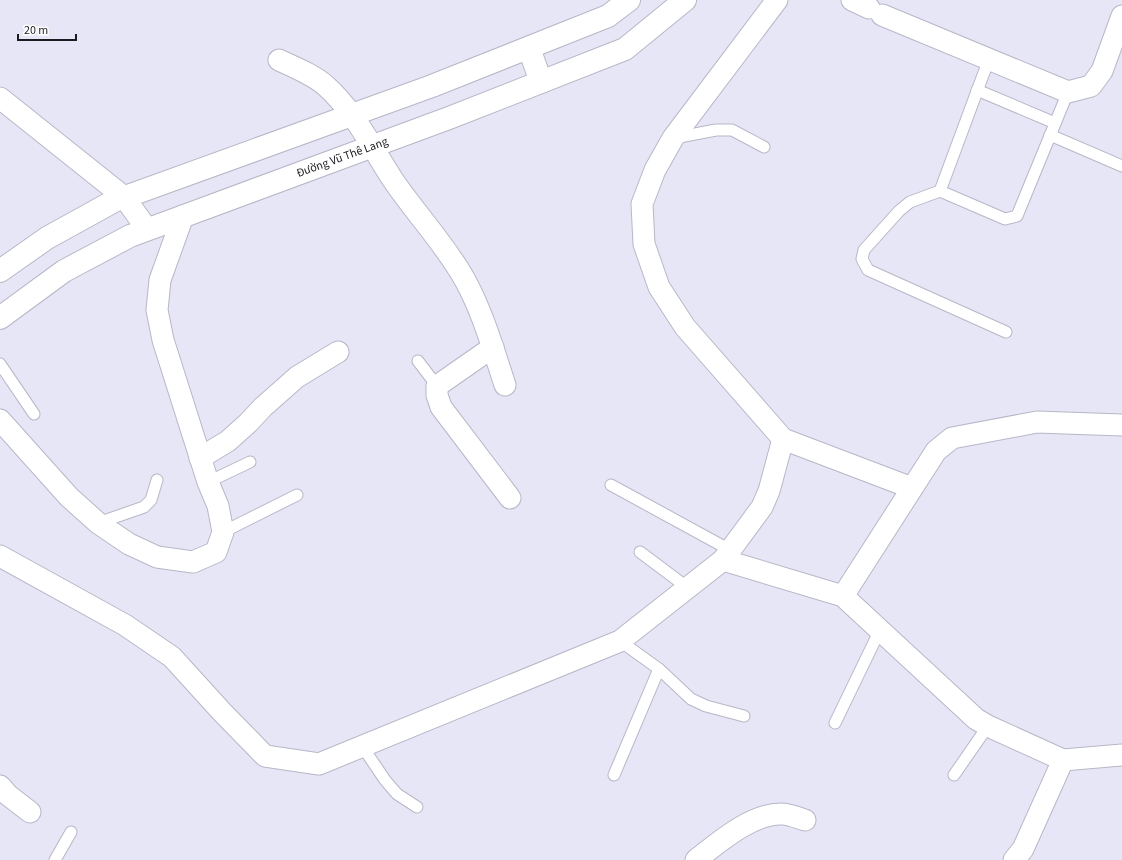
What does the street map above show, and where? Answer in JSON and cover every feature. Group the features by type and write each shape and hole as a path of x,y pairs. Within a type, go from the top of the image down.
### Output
{"street":[{"path":"0,271 47,238 114,201 432,86 608,16 628,0"},
{"name":"Đường Vũ Thê Lang","path":"0,318 64,271 130,236 541,82 625,48 685,0"},
{"path":"777,0 674,138 655,170 642,204 644,244 659,287 685,327 783,439 912,488"},
{"path":"875,8 989,59 1068,92 1091,86 1102,71 1122,16"},
{"path":"529,48 541,82"},
{"path":"278,60 302,71 326,86 352,115 393,180 446,250 465,281 482,317 504,385"},
{"path":"0,98 124,197 147,229"},
{"path":"0,420 69,497 98,524 129,544 157,557 193,562 216,552 223,532 218,506 200,458 163,340 157,310 160,280 183,216"},
{"path":"492,347 437,386 436,395 441,407 510,498"},
{"path":"200,458 228,441 248,424 263,407 291,382 338,352"},
{"path":"843,596 936,451 952,438 1037,422 1122,425"},
{"path":"0,556 125,625 172,658 265,756 319,764 620,641 688,588 727,555 762,507 770,491 783,439"},
{"path":"727,555 843,596 976,719 988,726 1063,760 1122,755"},
{"path":"1014,860 1023,849 1063,760"},
{"path":"0,786 8,795 30,812"},
{"path":"696,860 726,836 763,816 782,814 805,820"}],"lane":[{"path":"940,191 989,59"},
{"path":"977,90 1055,123"},
{"path":"1006,332 868,270 862,259 864,250 899,211 910,202 940,191 1005,219 1017,216 1068,92"},
{"path":"674,138 716,130 732,130 764,147"},
{"path":"1050,135 1122,166"},
{"path":"418,361 437,386"},
{"path":"0,364 34,414"},
{"path":"208,482 250,462"},
{"path":"98,524 144,507 152,500 157,480"},
{"path":"611,485 727,555"},
{"path":"223,532 297,495"},
{"path":"640,552 688,588"},
{"path":"835,722 880,630"},
{"path":"620,641 659,669 691,699 706,706 744,716"},
{"path":"614,775 659,669"},
{"path":"954,775 988,726"},
{"path":"362,746 385,780 397,794 417,807"},
{"path":"55,860 71,832"}]}
